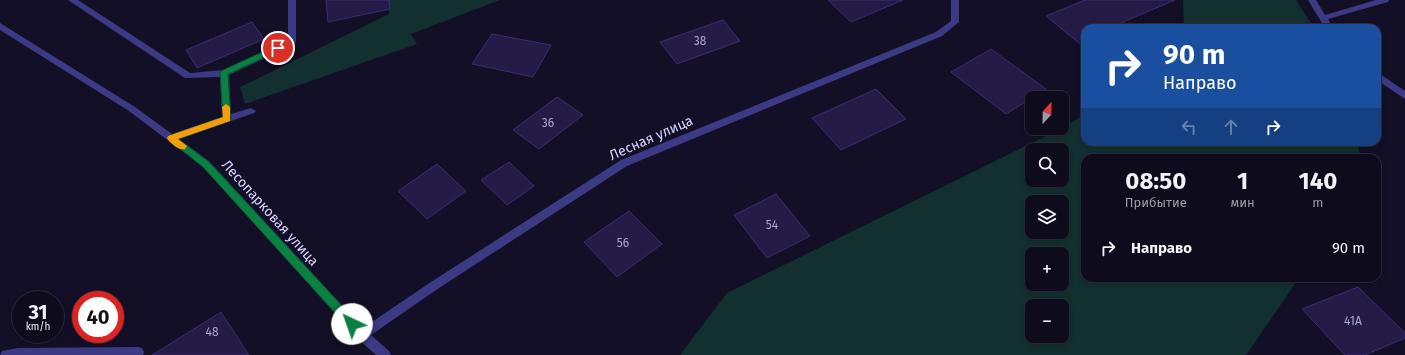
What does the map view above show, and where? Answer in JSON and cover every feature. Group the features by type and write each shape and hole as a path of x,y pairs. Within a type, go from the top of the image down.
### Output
{"street":[{"path":"72,0 188,76 224,73 292,42 292,0"},
{"name":"Лесная улица","path":"362,335 435,285 624,162 939,34 955,22 954,0"},
{"path":"1312,0 1327,24"},
{"path":"1323,18 1385,0"},
{"name":"Лесопарковая улица","path":"0,26 132,109 206,164 362,335 385,355"},
{"path":"224,73 227,119"},
{"path":"1381,78 1405,96"},
{"path":"171,138 251,111"},
{"path":"6,355 18,353 138,352"}],"green space":[{"path":"388,0 500,0 411,34 417,44 245,104 240,87 389,14"},
{"path":"1183,0 1296,0 1311,24 1184,24"},
{"path":"1081,116 1081,146 1358,146 1360,154 1081,154 1081,282 1296,282 1246,355 680,355 727,293 1025,146 1025,187 1069,187 1069,143 1032,143 1048,135 1069,135 1069,124"}],"building":[{"path":"326,0 389,0 390,9 328,22"},
{"path":"828,0 903,0 851,22"},
{"path":"1085,0 1175,0 1118,24 1081,24 1081,45 1046,16"},
{"path":"723,20 740,41 677,64 660,42"},
{"path":"252,22 264,39 197,68 186,50"},
{"path":"492,34 551,45 533,77 472,64"},
{"path":"991,49 1046,89 1043,91 1025,91 1025,102 1006,114 951,72"},
{"path":"876,89 906,119 841,150 812,118"},
{"path":"557,97 583,115 539,149 513,130"},
{"path":"509,162 534,186 507,205 481,180"},
{"path":"437,164 466,191 427,219 398,191"},
{"path":"776,194 810,236 767,258 734,215"},
{"path":"629,211 662,244 617,277 584,242"},
{"path":"1358,287 1405,333 1405,338 1365,355 1345,355 1302,309"},
{"path":"221,312 249,355 152,355"}],"slow traffic":[{"path":"182,146 171,138 227,119 226,107"}],"route":[{"path":"278,48 224,73 227,119 171,138 206,164 352,324"}]}
